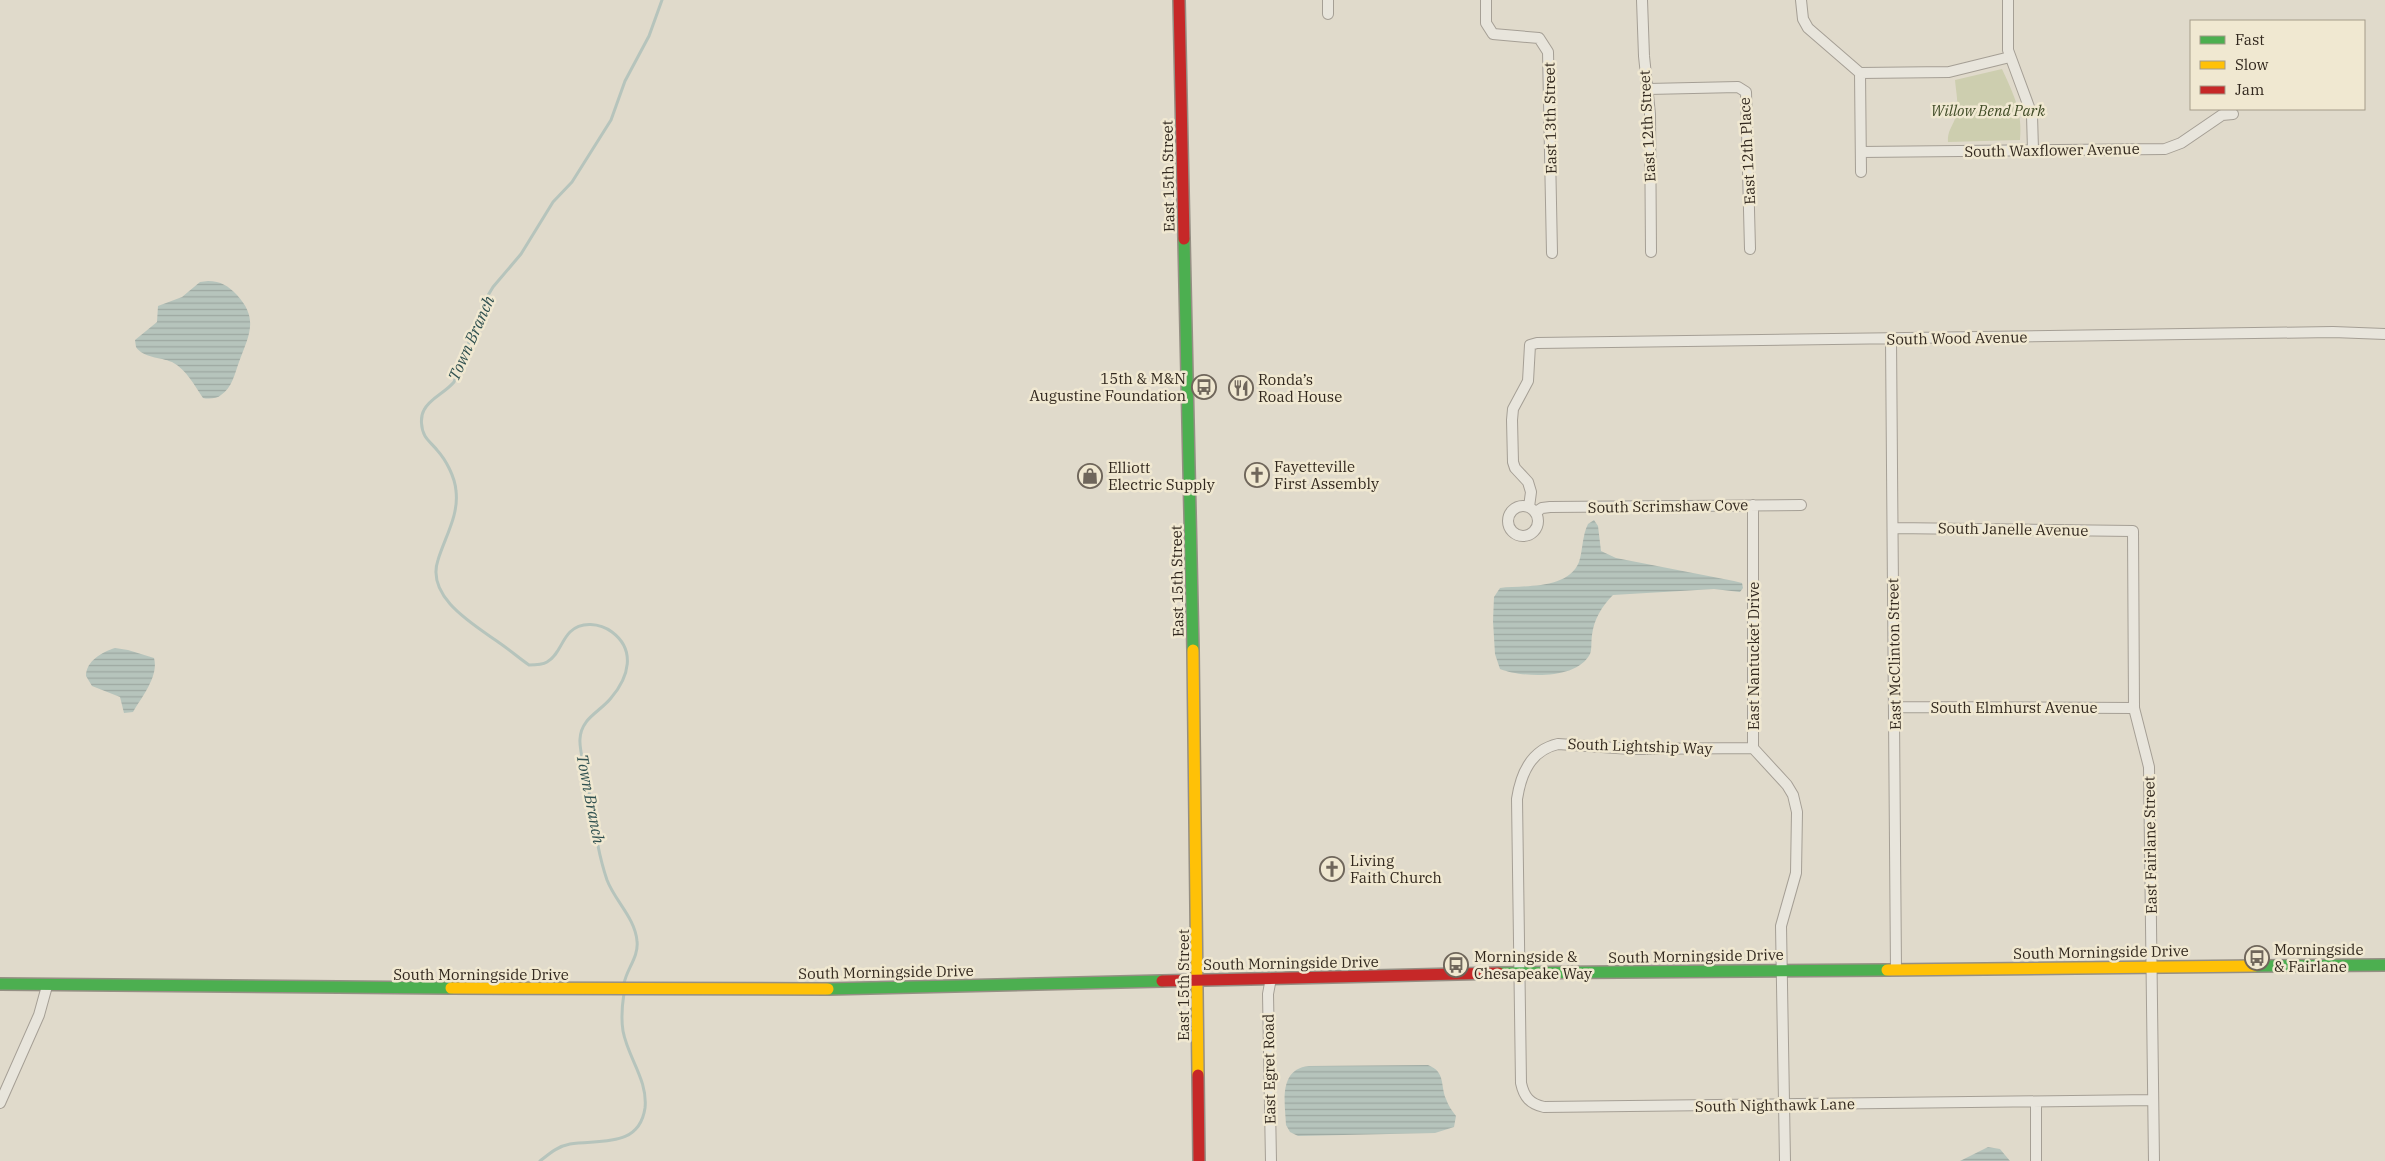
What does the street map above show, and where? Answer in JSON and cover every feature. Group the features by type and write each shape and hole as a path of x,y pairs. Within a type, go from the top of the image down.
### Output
{"street":[{"name":"East 15th Street","path":"1179,0 1196,765 1199,1161"},
{"path":"1328,0 1328,14"},
{"name":"East 13th Street","path":"1486,0 1486,23 1493,34 1540,38 1548,52 1552,253"},
{"name":"East 12th Street","path":"1642,0 1644,56 1648,89 1650,252"},
{"path":"1801,0 1803,19 1808,28 1860,73 1949,72 2010,57"},
{"path":"2008,0 2010,57 2032,115 2033,150"},
{"path":"1860,73 1861,172"},
{"name":"East 12th Place","path":"1648,89 1738,87 1746,92 1750,249"},
{"name":"South Waxflower Avenue","path":"1861,152 2165,148 2181,143 2222,115 2233,114"},
{"name":"South Wood Avenue","path":"1532,510 1531,492 1528,482 1515,468 1513,462 1512,420 1513,409 1528,381 1530,345 1543,342 2333,332 2385,334"},
{"name":"East McClinton Street","path":"1891,339 1896,970"},
{"name":"East Nantucket Drive","path":"1752,505 1753,748 1787,785 1793,795 1797,812 1796,873 1781,926 1785,1161"},
{"name":"South Scrimshaw Cove","path":"1532,510 1550,507 1801,505"},
{"name":"South Janelle Avenue","path":"1893,528 2133,530"},
{"name":"East Fairlane Street","path":"2133,530 2134,708 2149,767 2154,1161"},
{"name":"South Elmhurst Avenue","path":"1894,707 2134,708"},
{"name":"South Lightship Way","path":"1519,973 1517,799 1523,774 1537,754 1546,747 1558,744 1631,749 1753,748"},
{"name":"South Morningside Drive","path":"0,984 47,986 602,990 826,989 1519,973 1782,969 1896,970 2385,965"},
{"name":"South Nighthawk Lane","path":"1519,973 1521,1083 1523,1093 1535,1105 1554,1107 2153,1100"},
{"name":"East Egret Road","path":"1271,978 1268,994 1271,1161"},
{"path":"0,1103 39,1015 47,986"},
{"path":"2036,1102 2036,1161"}],"green space":[{"name":"Willow Bend Park","path":"2002,69 2019,112 2020,140 1948,142 1949,132 1957,112 1955,80"}],"shaded area":[{"path":"200,282 221,283 234,292 244,304 250,320 249,335 230,384 225,392 210,399 203,398 190,378 177,365 139,351 135,340 157,322 158,306 182,297"},
{"path":"1594,520 1598,526 1601,551 1616,558 1734,581 1742,583 1743,588 1740,592 1714,589 1613,595 1602,608 1597,618 1593,629 1590,654 1574,669 1549,675 1535,675 1500,669 1495,654 1494,597 1500,588 1533,586 1555,582 1573,571 1579,562 1588,524"},
{"path":"115,648 154,658 155,665 152,679 133,712 124,713 120,697 92,686 86,676 89,666 96,658"},
{"path":"1428,1065 1438,1071 1440,1075 1444,1094 1456,1116 1454,1127 1435,1133 1298,1136 1290,1132 1286,1125 1286,1088 1292,1073 1299,1068 1309,1066"},
{"path":"1988,1147 2000,1149 2010,1161 1960,1161"}],"waterway":[{"name":"Town Branch","path":"624,984 636,952 637,941 633,925 611,888 603,868 581,754 580,739 587,720 607,703 617,690 626,673 627,655 620,639 612,632 591,624 574,628 554,656 547,662 529,665 455,610 439,587 436,574 438,560 451,526 455,509 455,486 447,464 425,436 422,419 427,406 454,382 484,302 493,287 521,254 553,202 572,182 611,120 625,81 649,36 662,0"},
{"name":"Town Branch","path":"540,1161 566,1145 616,1140 635,1130 641,1121 645,1108 644,1088 623,1031 624,993"}],"traffic: fast":[{"path":"1184,239 1193,650"},
{"path":"2255,966 2385,965"},
{"path":"1499,973 1887,970"},
{"path":"828,989 1162,981"},
{"path":"0,984 451,988"}],"traffic: slow":[{"path":"1193,650 1198,1075"},
{"path":"1887,970 2255,966"},
{"path":"451,988 828,989"}],"traffic: jam":[{"path":"1179,0 1184,239"},
{"path":"1162,981 1499,973"},
{"path":"1198,1075 1199,1161"}],"place":[{"name":"15th & M&N Augustine Foundation","path":"1204,387"},
{"name":"Ronda’s Road House","path":"1241,388"},
{"name":"Fayetteville First Assembly","path":"1257,475"},
{"name":"Elliott Electric Supply","path":"1090,476"},
{"name":"Living Faith Church","path":"1332,869"},
{"name":"Morningside & Fairlane","path":"2257,958"},
{"name":"Morningside & Chesapeake Way","path":"1456,965"}]}
